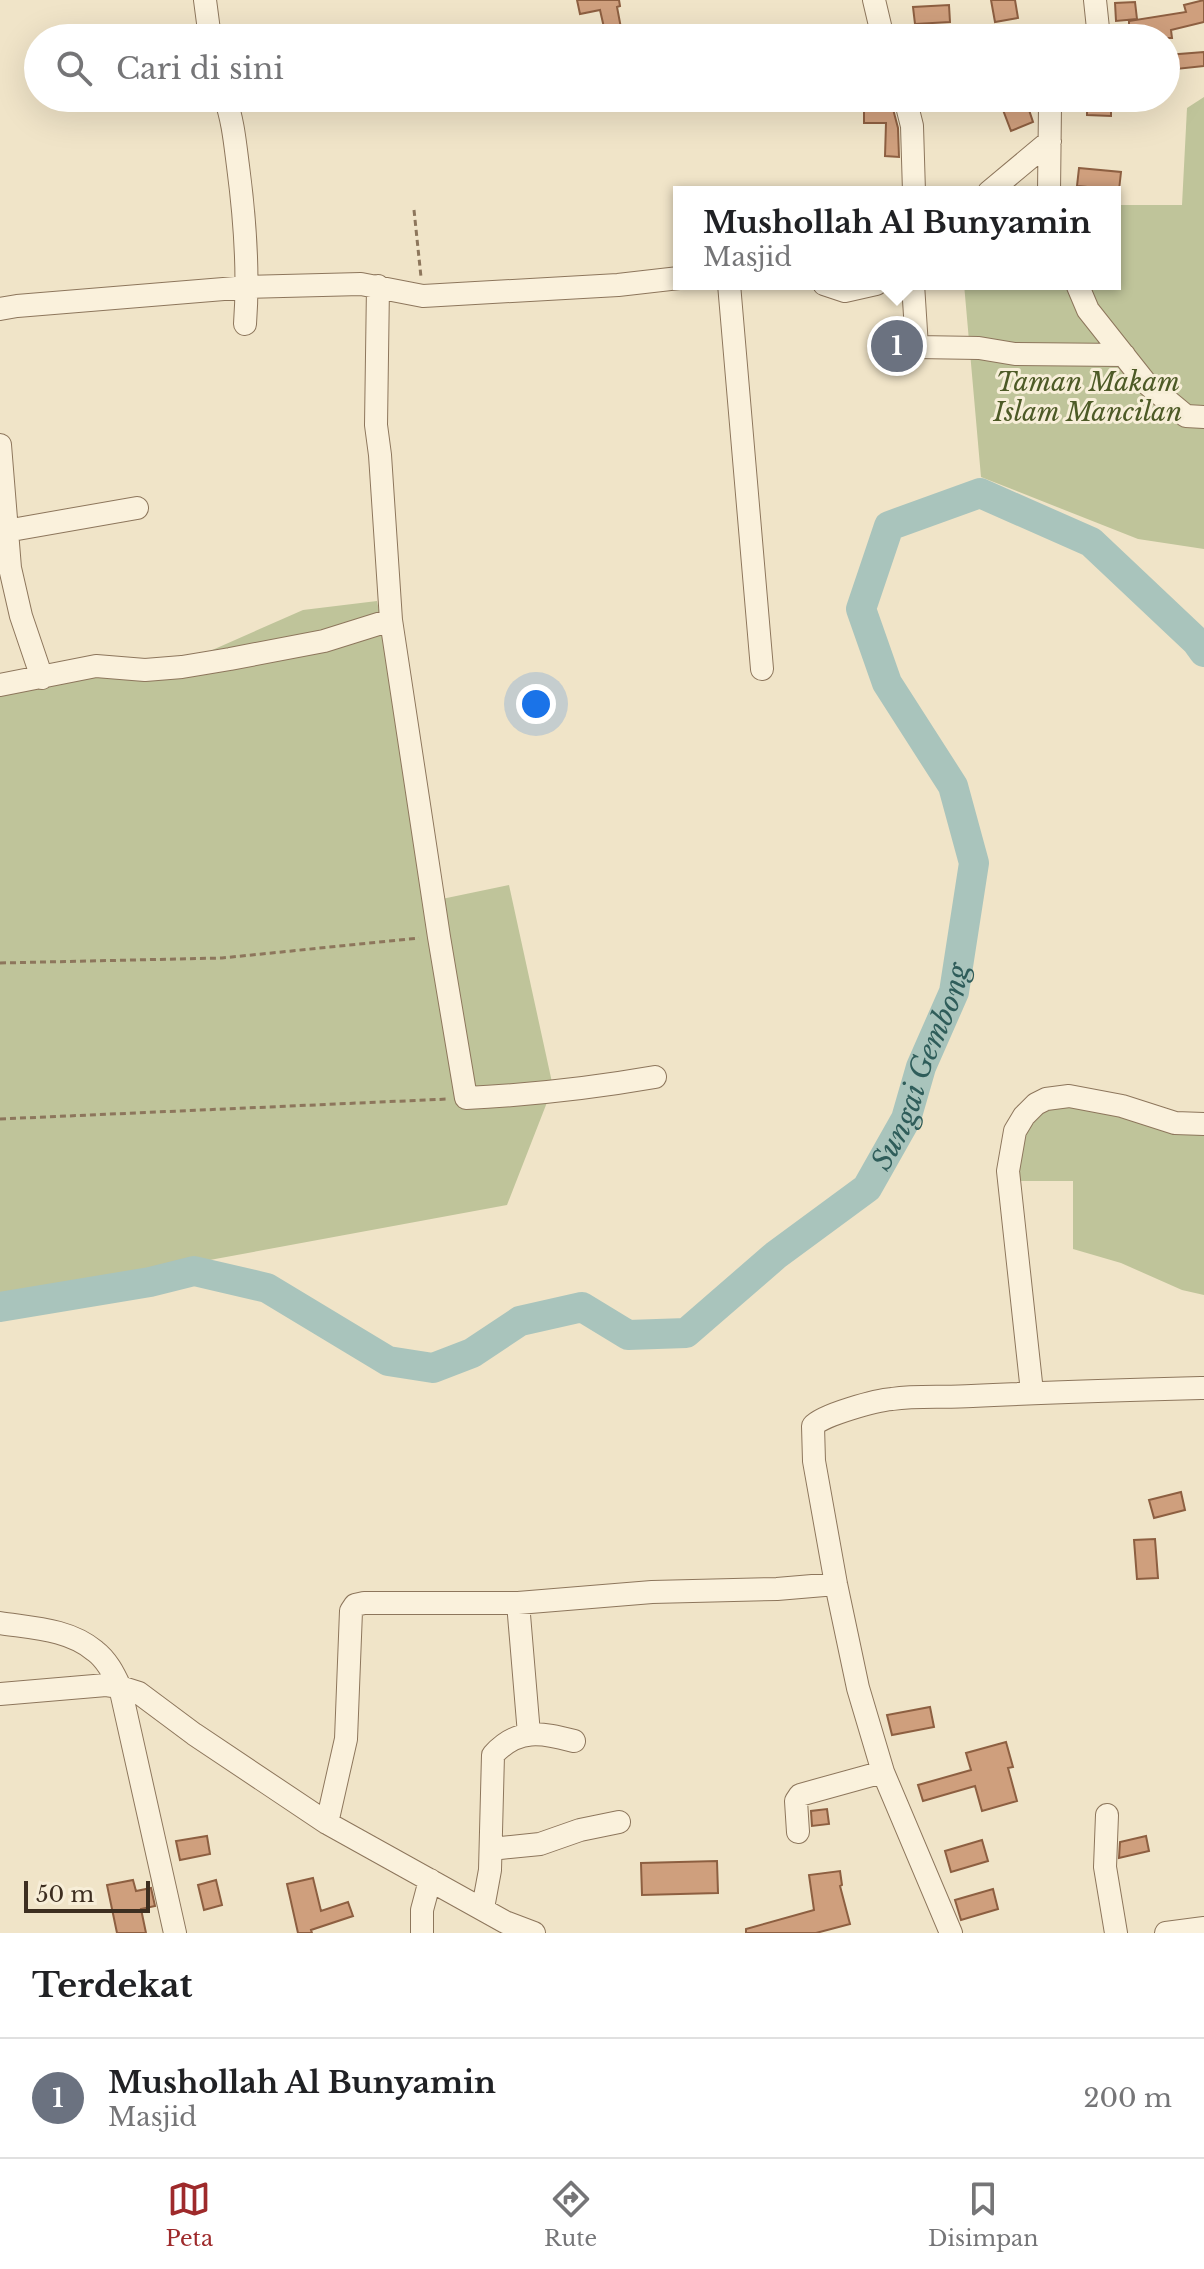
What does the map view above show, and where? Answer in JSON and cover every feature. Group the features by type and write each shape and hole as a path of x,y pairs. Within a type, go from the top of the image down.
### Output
{"street":[{"path":"205,0 208,24"},
{"path":"874,0 880,24"},
{"path":"1095,0 1098,24"},
{"path":"230,112 243,200 248,287 245,324"},
{"path":"908,112 912,126 914,186"},
{"path":"1049,186 1054,112"},
{"path":"996,186 1050,141"},
{"path":"0,309 248,287 361,284 423,296 618,285 673,279"},
{"path":"378,286 375,397 391,620 466,1098 592,1088 655,1077"},
{"path":"730,290 762,669"},
{"path":"913,290 917,347 979,348 1015,354 1124,355"},
{"path":"1080,290 1088,310 1145,382 1186,416 1204,417"},
{"path":"0,447 10,568 21,616 42,678"},
{"path":"6,531 137,508"},
{"path":"0,685 96,666 145,670 218,661 324,641 391,620"},
{"path":"1032,1392 1008,1171 1015,1131 1024,1116 1046,1099 1069,1096 1122,1106 1175,1123 1204,1124"},
{"path":"951,1933 883,1772 858,1688 814,1461 812,1431 815,1422 888,1399 1204,1388"},
{"path":"327,1823 346,1739 351,1611 355,1605 518,1603 652,1592 777,1589 836,1584"},
{"path":"518,1603 529,1734"},
{"path":"0,1623 66,1634 96,1651 110,1667 120,1687 175,1933"},
{"path":"0,1694 95,1685 120,1687 139,1693 194,1734 327,1823 505,1922 534,1933"},
{"path":"483,1908 490,1870 493,1755 503,1744 529,1734 544,1733 574,1741"},
{"path":"798,1832 796,1801 800,1795 883,1772"},
{"path":"1107,1815 1105,1867 1116,1933"},
{"path":"491,1849 540,1844 580,1830 619,1822"},
{"path":"422,1933 422,1910 430,1880"},
{"path":"1166,1933 1204,1928"}],"path":[{"path":"414,210 423,296"},
{"path":"0,963 222,958 439,937"},
{"path":"0,1119 466,1098"}],"green space":[{"name":"Taman Makam Islam Mancilan","path":"1204,97 1204,549 1138,539 981,477 965,290 1121,290 1121,205 1182,205 1187,108"},
{"path":"377,601 437,900 509,885 553,1087 507,1205 58,1288 0,1293 0,683 176,666 303,610"},
{"path":"1071,1104 1204,1132 1204,1295 1182,1290 1121,1263 1073,1249 1073,1181 1011,1181 1017,1136 1039,1109"}],"building":[{"path":"577,0 619,0 620,24 603,24 600,10 580,14"},
{"path":"991,0 1015,0 1018,18 995,22"},
{"path":"1204,0 1204,22 1180,28 1180,24 1129,24 1129,21 1186,12 1184,5"},
{"path":"1135,2 1137,19 1116,21 1115,3"},
{"path":"949,5 950,22 915,24 913,7"},
{"path":"1204,52 1204,66 1180,69 1180,54"},
{"path":"864,112 894,112 899,157 885,156 886,123 864,123"},
{"path":"1004,112 1030,112 1033,122 1011,131"},
{"path":"1087,112 1111,112 1111,116 1087,115"},
{"path":"1079,168 1121,172 1119,186 1077,186"},
{"path":"902,333 903,349 908,357 883,360 880,336"},
{"path":"1181,1492 1185,1510 1154,1518 1149,1500"},
{"path":"1155,1539 1158,1578 1137,1579 1134,1540"},
{"path":"930,1707 934,1727 892,1735 887,1715"},
{"path":"1006,1742 1013,1767 1008,1768 1017,1801 982,1811 975,1786 923,1801 918,1785 971,1770 966,1753"},
{"path":"827,1809 829,1824 812,1826 811,1811"},
{"path":"207,1836 210,1854 180,1860 176,1841"},
{"path":"1146,1836 1149,1851 1119,1858 1120,1842"},
{"path":"982,1840 988,1861 951,1872 945,1851"},
{"path":"717,1861 718,1893 642,1895 641,1863"},
{"path":"840,1871 840,1886 850,1924 816,1933 746,1933 746,1929 814,1910 809,1875"},
{"path":"313,1878 321,1911 348,1902 353,1916 311,1930 312,1933 298,1933 287,1884"},
{"path":"133,1880 136,1891 151,1888 155,1906 141,1909 146,1933 117,1933 107,1885"},
{"path":"216,1880 222,1905 204,1910 198,1885"},
{"path":"993,1889 998,1909 961,1920 955,1900"}],"waterway":[{"name":"Sungai Gembong","path":"0,1307 150,1282 194,1271 267,1288 388,1361 433,1368 472,1353 520,1321 582,1307 628,1335 686,1333 776,1255 867,1188 906,1119 921,1067 954,992 974,863 953,786 887,683 861,609 889,526 980,493 1091,542 1204,652"}],"place":[{"name":"Mushollah Al Bunyamin","path":"897,346"}]}
